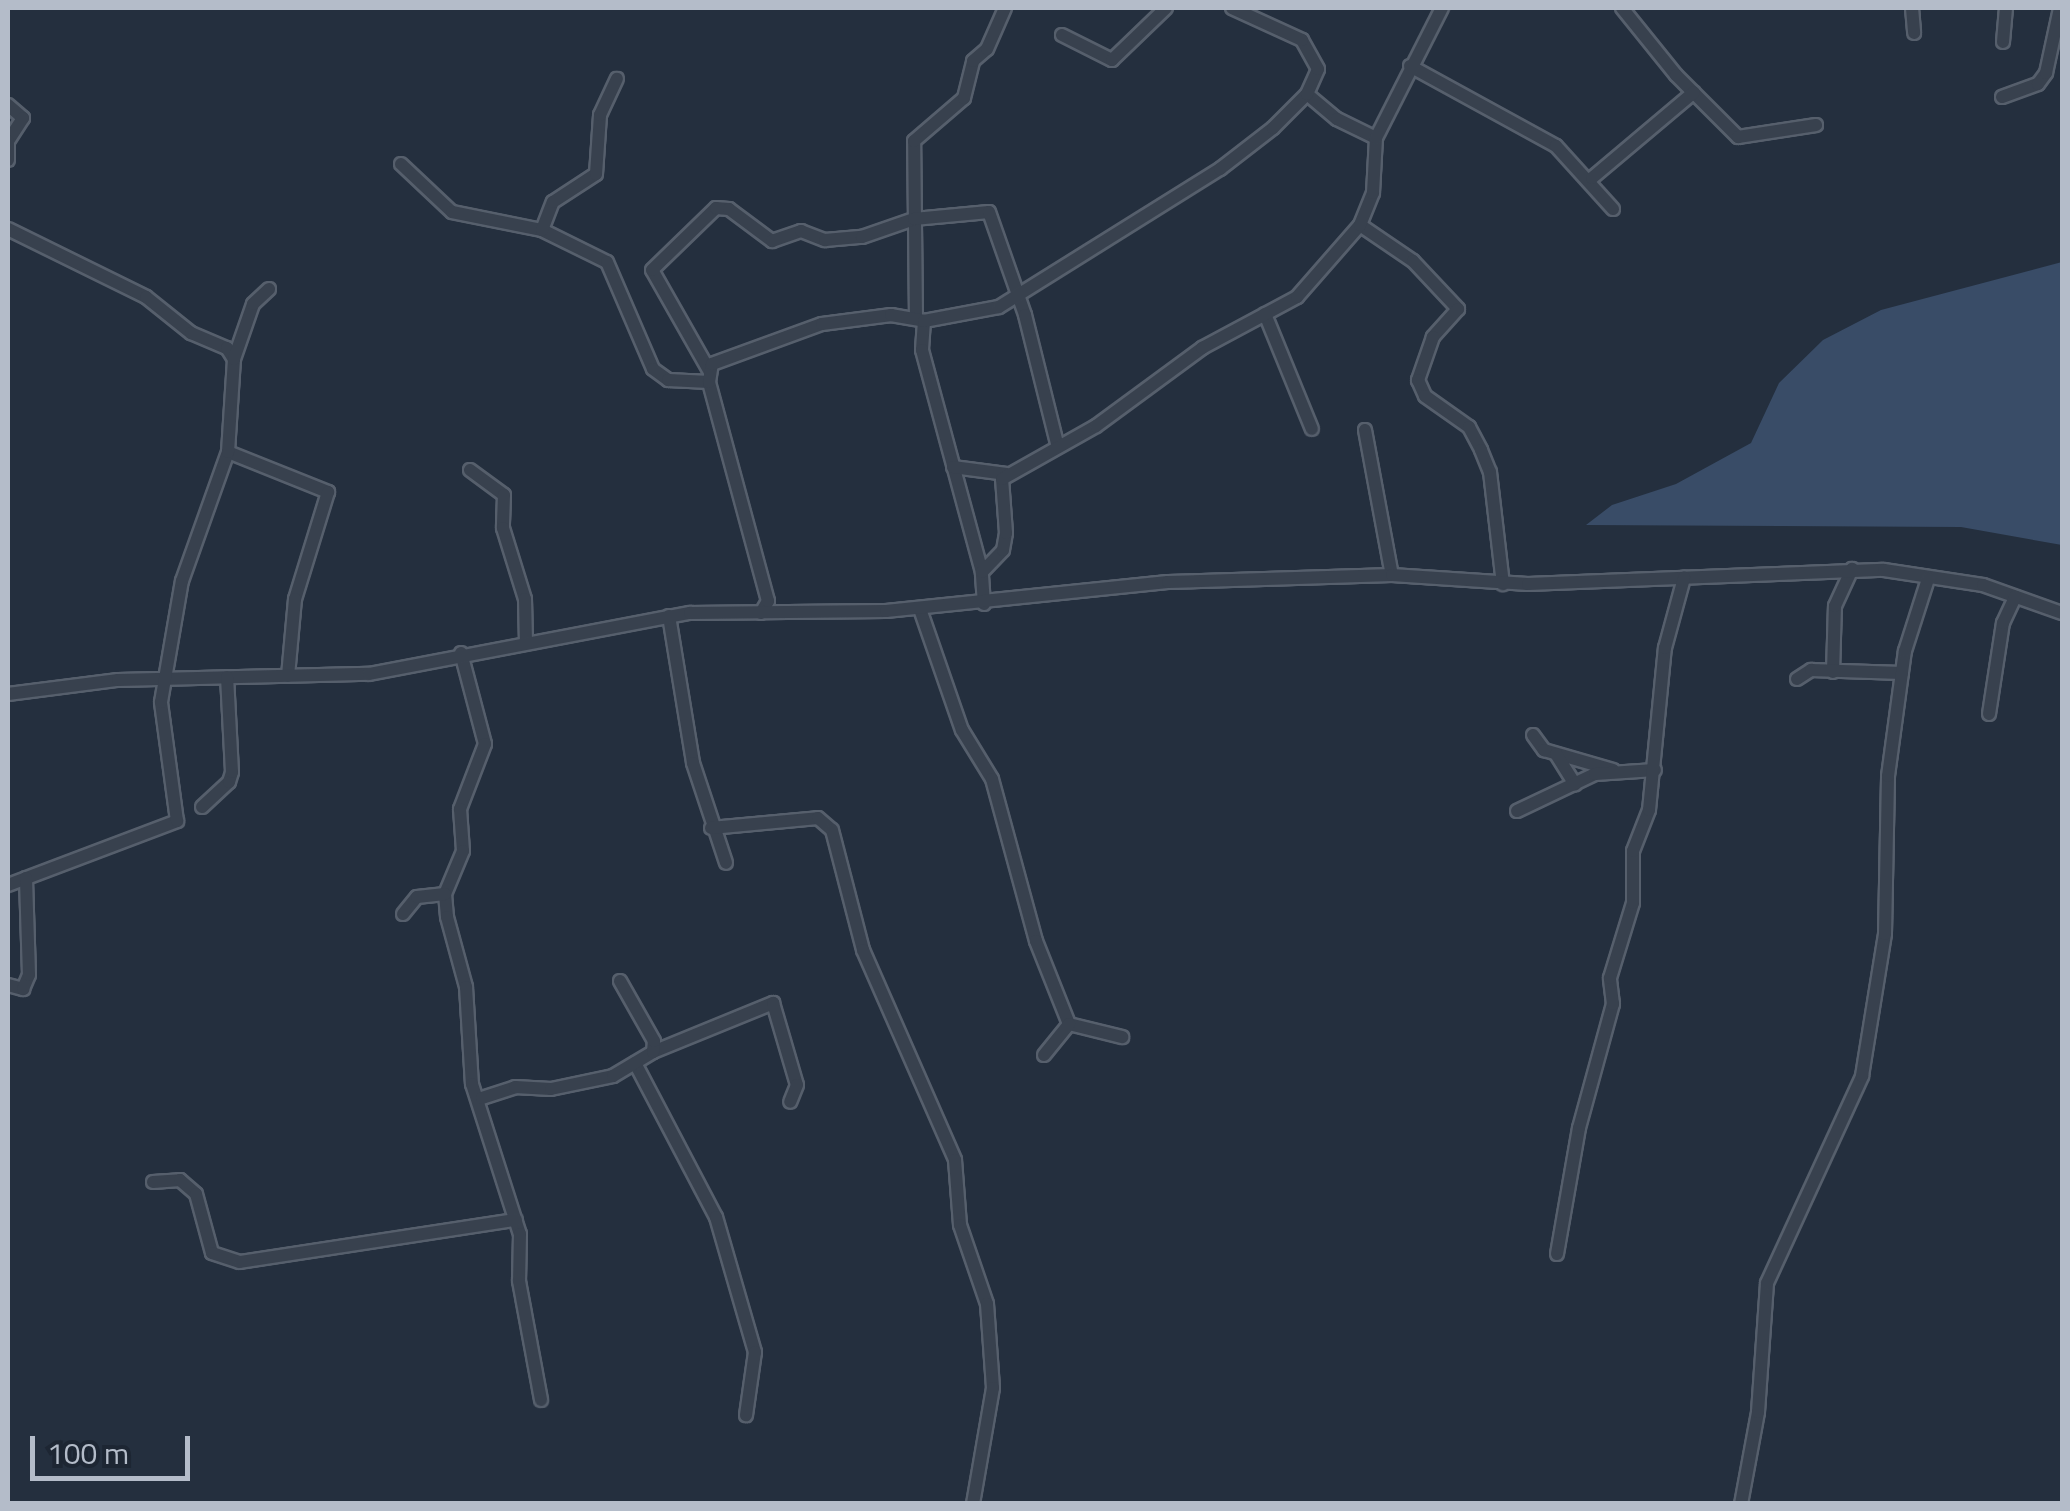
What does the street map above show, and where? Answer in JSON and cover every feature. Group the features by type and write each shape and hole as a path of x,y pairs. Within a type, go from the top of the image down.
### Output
{"street":[{"path":"984,604 982,572 922,350 914,141 964,98 972,61 987,49 1007,8"},
{"path":"1062,35 1112,60 1166,8"},
{"path":"401,164 452,212 542,230 612,269 642,353 660,378 709,377 728,356 822,324 891,315 920,320 999,306 1220,169 1306,94 1318,69 1302,40 1232,8"},
{"path":"953,467 1007,474 1058,448 1202,348 1297,297 1360,225 1373,193 1376,138 1442,8"},
{"path":"1622,8 1694,92 1746,140 1816,125"},
{"path":"1912,8 1914,33"},
{"path":"2003,42 2006,8"},
{"path":"2002,97 2038,84 2046,73 2060,8"},
{"path":"1410,66 1522,124 1592,178 1613,210"},
{"path":"542,230 552,202 596,174 600,115 617,79"},
{"path":"1592,178 1694,92"},
{"path":"1306,94 1337,119 1376,138"},
{"path":"8,105 23,118 8,141 8,160"},
{"path":"761,612 768,601 709,377 652,270 716,208 729,209 772,241 801,230 824,240 875,235 914,219 989,212 1058,448"},
{"path":"1360,225 1413,261 1458,309 1433,336 1418,380 1426,396 1469,427 1490,472 1504,584"},
{"path":"8,229 146,296 192,333 227,348 234,360"},
{"path":"8,884 177,821 161,715 182,582 228,452 234,360 253,304 269,288"},
{"path":"1265,314 1312,429"},
{"path":"1365,430 1392,575"},
{"path":"228,452 328,492 295,599 288,676"},
{"path":"470,470 504,495 503,528 525,599 526,643"},
{"path":"982,572 1002,550 1007,474"},
{"path":"8,694 166,678 379,673 460,653 669,616 984,604 1168,582 1392,575 1504,584 1852,569 1982,585 2062,612"},
{"path":"1832,672 1835,606 1852,569"},
{"path":"1557,1254 1579,1128 1614,1004 1610,978 1633,902 1633,851 1647,824 1665,648 1684,578"},
{"path":"1741,1504 1758,1412 1766,1283 1862,1076 1886,934 1888,776 1902,672 1928,579"},
{"path":"1989,714 2003,624 2016,597"},
{"path":"920,608 962,730 992,779 1036,941 1069,1024"},
{"path":"669,616 693,763 711,828 726,863"},
{"path":"460,653 485,744 466,784 463,850 445,894 466,987 470,1070 482,1098 516,1220 519,1281 541,1400"},
{"path":"1797,679 1811,670 1902,672"},
{"path":"202,807 230,782 232,772 225,736 227,676"},
{"path":"1533,735 1556,754 1575,784"},
{"path":"1556,754 1613,770 1654,770"},
{"path":"1517,810 1613,770"},
{"path":"711,828 818,818 832,830 864,950 954,1160 960,1226 987,1304 993,1388 974,1504"},
{"path":"8,984 23,989 29,976 26,878"},
{"path":"403,914 417,897 445,894"},
{"path":"620,981 654,1041 653,1052"},
{"path":"482,1098 514,1087 590,1082 773,1002 797,1084 790,1102"},
{"path":"1069,1024 1122,1037"},
{"path":"1044,1055 1069,1024"},
{"path":"635,1063 716,1218 755,1352 746,1415"},
{"path":"154,1182 180,1180 196,1194 212,1253 240,1262 516,1220"}],"water":[{"path":"2062,262 2062,545 1961,527 1586,525 1612,505 1676,484 1751,443 1779,383 1823,340 1881,310"}]}
